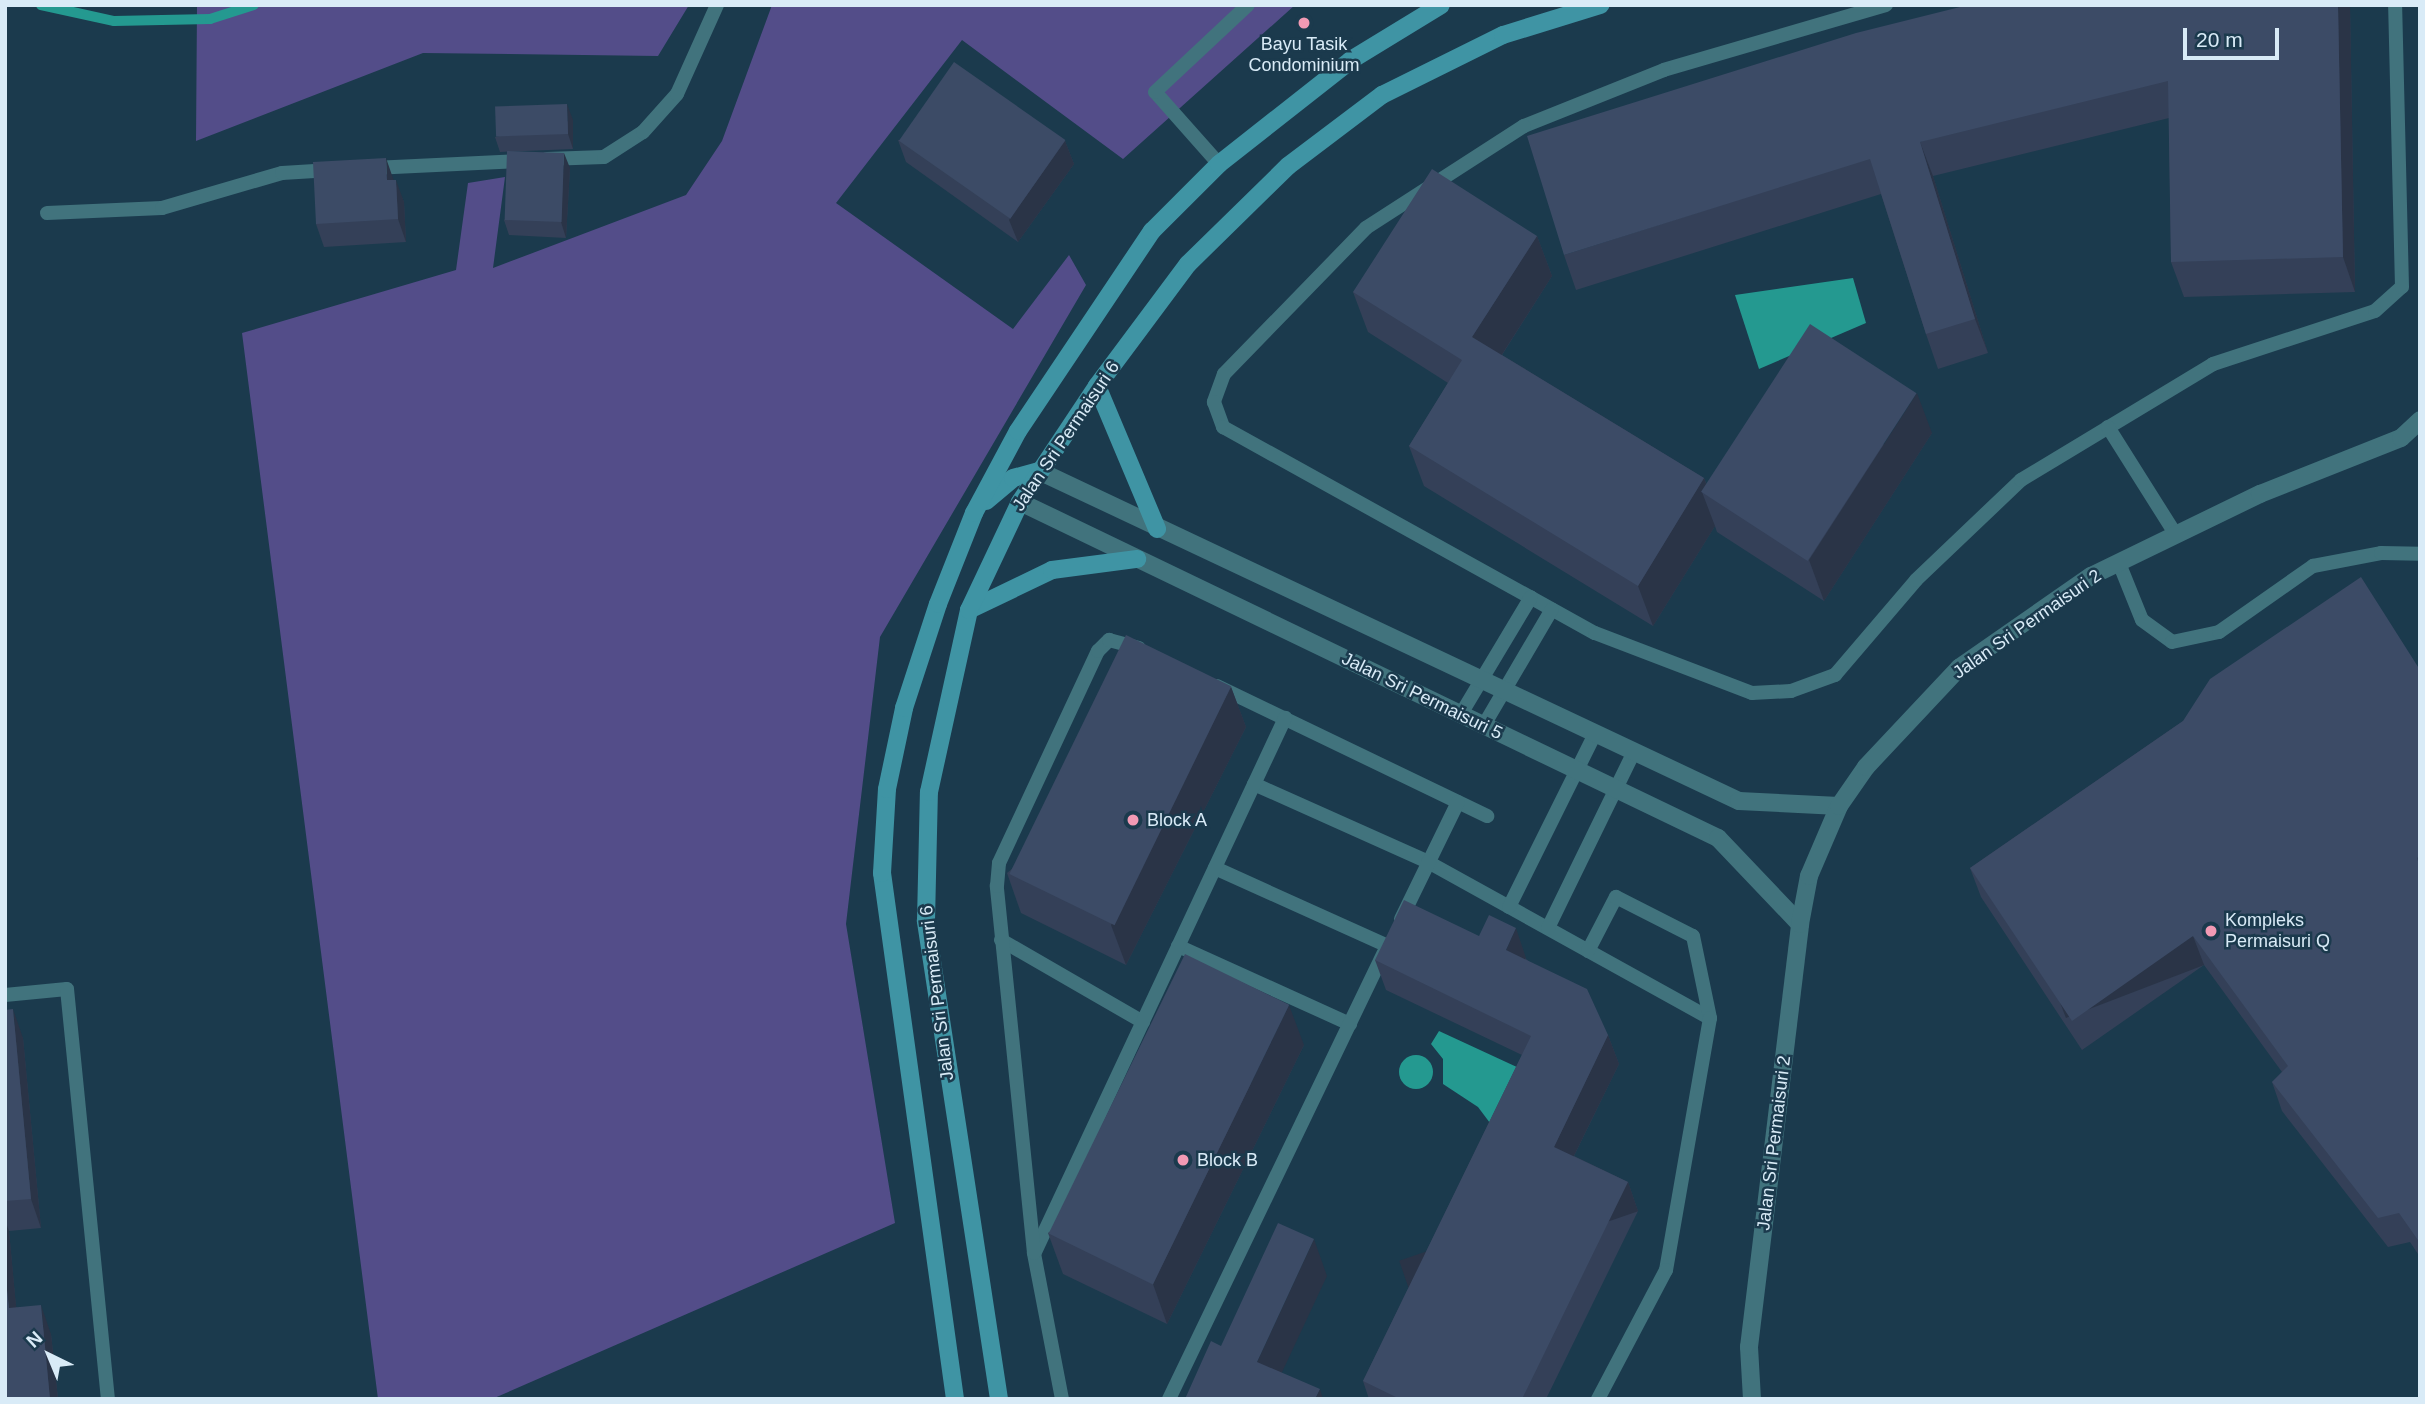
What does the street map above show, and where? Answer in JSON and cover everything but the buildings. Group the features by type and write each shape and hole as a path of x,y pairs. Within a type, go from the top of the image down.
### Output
{"street":[{"name":"Jalan Sri Permaisuri 6","path":"955,1399 882,873 887,789 904,708 974,513 1018,431 1152,231 1219,164 1351,60 1441,5"},
{"name":"Jalan Sri Permaisuri 6","path":"999,1399 926,921 929,792 969,610 1020,502 1097,386 1188,264 1288,166 1382,95 1503,35 1600,5"},
{"path":"1097,386 1157,529"},
{"name":"Jalan Sri Permaisuri 2","path":"1752,1399 1749,1347 1800,924 1809,876 1839,806 1866,767 1959,668 2119,563 2176,535 2402,438 2420,419"},
{"path":"1018,431 1013,478 1020,502"},
{"path":"974,513 1013,478 1039,471 1157,529 1739,801 1839,806"},
{"name":"Jalan Sri Permaisuri 5","path":"1020,502 1718,838 1800,924"},
{"path":"969,610 1052,570 1137,559"}],"lane":[{"path":"47,212 163,208 282,173 604,157 643,132 677,94 717,5"},
{"path":"1219,164 1155,92 1248,5"},
{"path":"1886,5 1664,70 1524,126 1366,228 1224,374 1214,402 1223,427 1595,633 1752,693 1791,691 1835,675 1916,580 2021,480 2213,364 2375,311 2402,287 2395,5"},
{"path":"2108,427 2176,535"},
{"path":"2119,563 2142,620 2172,642 2220,632 2313,566 2381,553 2420,555"},
{"path":"1461,715 1531,597"},
{"path":"1484,725 1552,609"},
{"path":"1062,1399 1034,1253 1002,940 999,863 1098,651 1110,640 1149,653"},
{"path":"1198,677 1487,816"},
{"path":"1034,1253 1285,718"},
{"path":"1509,906 1595,734"},
{"path":"1548,928 1634,752"},
{"path":"1254,784 1428,862 1710,1018"},
{"path":"1169,1399 1458,802"},
{"path":"1215,868 1388,946"},
{"path":"1588,950 1616,897 1693,936 1710,1018 1666,1270 1598,1399"},
{"path":"1002,940 1143,1022"},
{"path":"1178,946 1350,1024"},
{"path":"5,995 67,989 108,1399"}],"shaded area":[{"path":"197,5 689,5 658,56 423,53 196,141"},
{"path":"772,5 1295,5 1123,159 962,40 836,203 1013,329 1069,255 1086,285 880,637 846,924 895,1223 492,1399 378,1399 242,333 456,270 468,183 505,177 493,268 686,195 722,141"},
{"path":"1853,278 1866,323 1759,369 1735,295"},
{"path":"1439,1031 1532,1074 1493,1127 1478,1107 1443,1084 1443,1059 1431,1044"},
{"path":"1416,1055 1428,1060 1433,1072 1428,1084 1416,1089 1404,1084 1399,1072 1404,1060"}],"waterway":[{"path":"41,5 114,21 210,19 254,5"}],"place":[{"name":"Bayu Tasik Condominium","path":"1304,23"},
{"name":"Block A","path":"1133,820"},
{"name":"Kompleks Permaisuri Q","path":"2211,931"},
{"name":"Block B","path":"1183,1160"}]}
